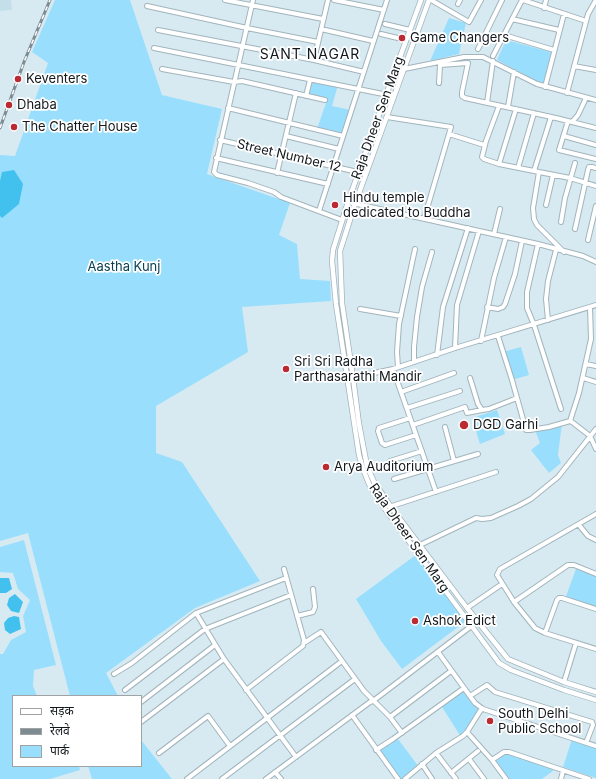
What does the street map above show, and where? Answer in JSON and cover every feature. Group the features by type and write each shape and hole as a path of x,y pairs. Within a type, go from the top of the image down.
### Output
{"street":[{"path":"225,0 322,19"},
{"path":"254,0 220,140 214,172 218,175 274,192 281,197 342,220"},
{"path":"314,60 322,19 328,0"},
{"path":"334,0 384,10"},
{"path":"319,211 387,0"},
{"name":"Raja Dheer Sen Marg","path":"421,0 358,173 333,250 332,261 336,304 359,455 369,484 385,509 499,663 511,670 564,690 596,700"},
{"path":"430,0 469,22 481,0"},
{"name":"Raja Dheer Sen Marg","path":"430,0 393,96 387,117 355,204 340,252 342,303 354,378 359,424 367,466 374,482 391,507 467,608 508,659 564,682 596,692"},
{"path":"478,48 502,0"},
{"path":"493,56 523,0 586,21"},
{"path":"544,8 546,0"},
{"path":"567,92 586,21 596,0"},
{"path":"147,6 318,42"},
{"path":"545,87 564,14"},
{"path":"512,19 559,30"},
{"path":"385,24 410,30"},
{"path":"320,29 374,41"},
{"path":"158,30 314,60 364,72"},
{"path":"381,34 406,40"},
{"path":"504,35 554,50"},
{"path":"154,48 393,96"},
{"path":"404,69 464,57 483,57 537,84 596,100"},
{"path":"487,103 493,62"},
{"path":"439,83 440,65 468,63 462,92 462,96 465,98 551,116 596,128"},
{"path":"574,66 596,70"},
{"path":"162,69 234,82 242,81 325,100"},
{"path":"508,108 514,72"},
{"path":"306,96 310,80"},
{"path":"278,173 296,93"},
{"path":"586,98 578,115 570,121 559,150 596,159"},
{"path":"499,106 484,145 482,157 484,159 499,164 570,178 596,186"},
{"path":"228,108 343,136"},
{"path":"499,164 516,109"},
{"path":"518,168 534,113"},
{"path":"551,116 537,172 533,208 534,219 537,225 564,252"},
{"path":"387,117 451,127 424,219"},
{"path":"449,134 484,145"},
{"path":"286,136 339,148"},
{"path":"564,136 596,145"},
{"name":"Street Number 12","path":"220,140 366,174"},
{"path":"216,158 328,184"},
{"path":"561,222 570,178 575,163"},
{"path":"575,229 589,167 596,168"},
{"path":"546,205 552,174"},
{"path":"348,202 538,244 583,256 596,262"},
{"path":"588,240 596,206"},
{"path":"494,234 500,209"},
{"path":"437,355 443,307 468,228"},
{"path":"455,348 457,305 479,231"},
{"path":"482,341 487,307 506,237"},
{"path":"487,307 498,310 505,304 515,274 522,241"},
{"path":"538,244 527,292 527,308 534,325 561,409"},
{"path":"398,367 397,339 415,249"},
{"path":"548,320 546,298 548,281 556,250"},
{"path":"414,362 417,317 422,287 432,252"},
{"path":"348,379 393,369 455,348 596,305"},
{"path":"570,421 583,378 592,334 590,306"},
{"path":"360,309 401,316"},
{"path":"498,336 526,430 549,427 570,421"},
{"path":"586,364 596,366"},
{"path":"393,369 436,492"},
{"path":"401,392 454,373"},
{"path":"470,378 478,404 482,410"},
{"path":"583,378 596,382"},
{"path":"407,408 460,391"},
{"path":"413,425 465,407 467,413 489,409 517,398"},
{"path":"410,418 379,428 378,431 382,443 385,445 416,435"},
{"path":"570,421 590,436 596,449"},
{"path":"444,427 454,461"},
{"path":"420,545 476,518 491,518 518,506 531,498 558,477 596,429"},
{"path":"390,461 422,451"},
{"path":"394,479 478,454"},
{"path":"385,509 496,472"},
{"path":"596,514 500,569 497,575 514,602 534,628 545,633 596,649"},
{"path":"579,524 588,536 596,540"},
{"path":"514,602 568,565 574,565 596,574"},
{"path":"284,569 304,643"},
{"path":"114,674 132,663 196,613 286,578"},
{"path":"467,608 502,584"},
{"path":"297,616 313,612 315,607 313,589"},
{"path":"125,690 205,629 291,595"},
{"path":"545,633 559,598 596,609"},
{"path":"196,613 224,659 296,757"},
{"path":"266,779 478,622"},
{"path":"246,690 301,648 304,643 321,632 364,691 390,717 402,733"},
{"path":"564,682 576,643"},
{"path":"142,701 215,644"},
{"path":"438,652 475,703 482,708 596,746"},
{"path":"142,721 224,659"},
{"path":"187,779 342,661"},
{"path":"390,717 451,671"},
{"path":"222,779 355,679"},
{"path":"470,696 488,685 495,692 592,722 593,724 586,742"},
{"path":"376,750 464,688"},
{"path":"405,779 436,753 468,732 482,708"},
{"path":"159,753 208,716 230,746"},
{"path":"352,716 398,779"},
{"path":"468,732 506,779"},
{"path":"451,773 478,751"},
{"path":"492,760 506,752 589,779"},
{"path":"436,753 456,779"},
{"path":"469,758 484,779"},
{"path":"422,764 432,779"},
{"path":"561,779 563,771"},
{"path":"275,772 281,779"}],"shaded area":[{"path":"0,0 11,0 12,10 0,11"},
{"path":"14,170 23,184 19,204 2,218 0,216 0,181 2,172"},
{"path":"0,578 9,578 12,589 6,593 0,593"},
{"path":"15,594 23,602 19,613 11,611 7,605 9,598"},
{"path":"14,616 19,617 21,629 10,634 5,630 4,623 8,618"}],"green space":[{"name":"Aastha Kunj","path":"55,0 130,0 162,95 222,109 207,174 290,203 279,235 297,244 300,279 330,281 331,301 242,307 248,352 156,406 156,453 182,462 260,581 195,608 106,673 117,695 70,695 28,533 0,541 0,155 15,156 48,63 32,52"},
{"path":"449,18 466,23 459,54 430,61"},
{"path":"506,40 551,52 544,82 538,82 497,60"},
{"path":"310,80 338,85 332,106 351,110 343,136 317,129 327,100 307,94"},
{"path":"521,347 529,375 512,380 503,352"},
{"path":"497,410 505,434 480,444 472,418"},
{"path":"562,423 558,455 561,463 549,473 531,450 540,443 535,430"},
{"path":"24,540 56,665 34,670 33,686 37,695 12,695 12,767 79,767 80,770 50,779 0,779 0,654 3,654 11,640 26,632 23,616 30,600 18,589 13,573 0,572 0,547"},
{"path":"417,554 466,621 402,669 381,641 356,599"},
{"path":"577,566 596,574 596,608 565,599"},
{"path":"464,688 481,708 467,732 461,737 442,707"},
{"path":"398,739 419,767 404,779 397,779 377,751"},
{"path":"572,739 596,747 596,778 563,767"},
{"path":"142,741 172,779 92,779 88,767 142,767"},
{"path":"504,750 551,766 553,771 542,779 503,779 489,759"}],"railway":[{"path":"0,128 24,62 50,0"}],"place":[{"name":"Game Changers","path":"402,38"},
{"name":"Keventers","path":"18,79"},
{"name":"Dhaba","path":"9,105"},
{"name":"The Chatter House","path":"14,127"},
{"name":"Hindu temple dedicated to Buddha","path":"335,205"},
{"name":"Sri Sri Radha Parthasarathi Mandir","path":"286,369"},
{"name":"DGD Garhi","path":"464,425"},
{"name":"Arya Auditorium","path":"326,467"},
{"name":"Ashok Edict","path":"415,621"},
{"name":"South Delhi Public School","path":"490,721"}],"district":[{"name":"SANT NAGAR","path":"310,55"}]}
